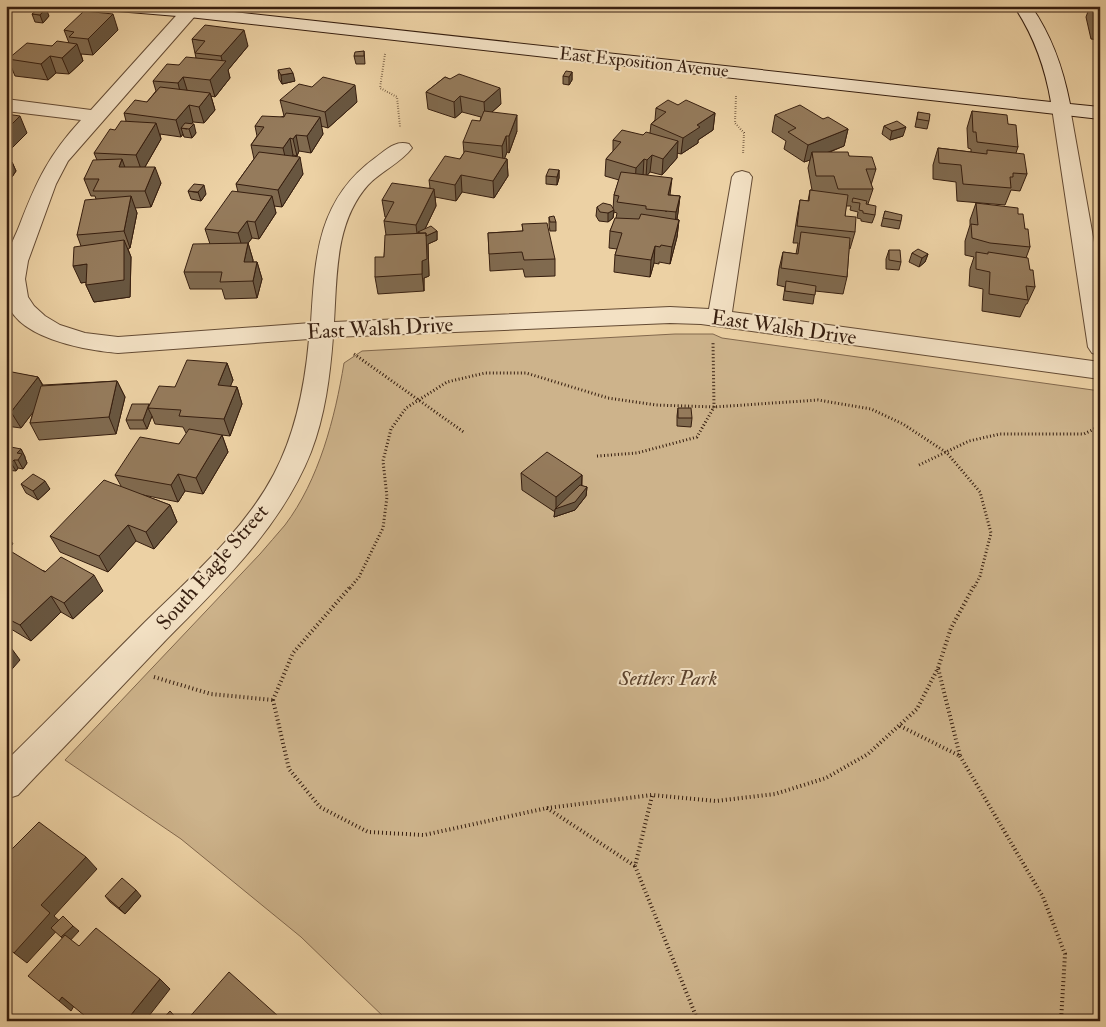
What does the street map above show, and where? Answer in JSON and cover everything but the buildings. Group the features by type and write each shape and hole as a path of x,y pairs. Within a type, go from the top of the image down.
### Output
{"street":[{"name":"East Exposition Avenue","path":"117,6 189,12 1100,113"},
{"name":"East Exposition Avenue","path":"154,6 189,12"},
{"path":"1022,6 1046,46 1056,76 1100,347"},
{"name":"East Walsh Drive","path":"189,12 95,116 52,170 12,261 16,296 26,312 41,325 62,336 89,342 118,345 322,330 670,315 716,326 1100,371"},
{"path":"6,105 95,116"},
{"name":"South Eagle Street","path":"6,784 214,572 258,521 280,487 308,423 322,330 327,249 333,227 354,189 373,168 402,148"},
{"path":"716,326 742,177"}],"path":[{"path":"389,34 380,88 397,97 402,148"},
{"path":"737,72 735,123 744,132 742,177"},
{"path":"597,456 637,453 697,437 714,408 716,326"},
{"path":"322,330 465,433"},
{"path":"485,373 526,373 608,398 656,405 714,408 818,400 871,409 904,424 947,453 980,492 991,533 980,576 950,628 938,668 917,709 868,754 826,778 775,794 716,801 652,795 547,808 424,835 368,832 320,807 289,769 273,700 293,653 359,578 383,528 387,497 383,461 391,429 406,408 418,400 447,382 485,373"},
{"path":"919,465 947,453 968,441 1000,434 1084,434 1100,426"},
{"path":"938,668 960,756 1043,897 1065,954 1062,1021"},
{"path":"146,675 211,694 273,700"},
{"path":"900,726 960,756"},
{"path":"635,866 652,795"},
{"path":"547,808 635,866 698,1021"}],"green space":[{"name":"Settlers Park","path":"675,334 713,334 722,338 1100,391 1100,1021 388,1021 301,937 181,839 65,760 260,554 285,525 307,488 324,448 336,405 344,363 362,351"}]}
